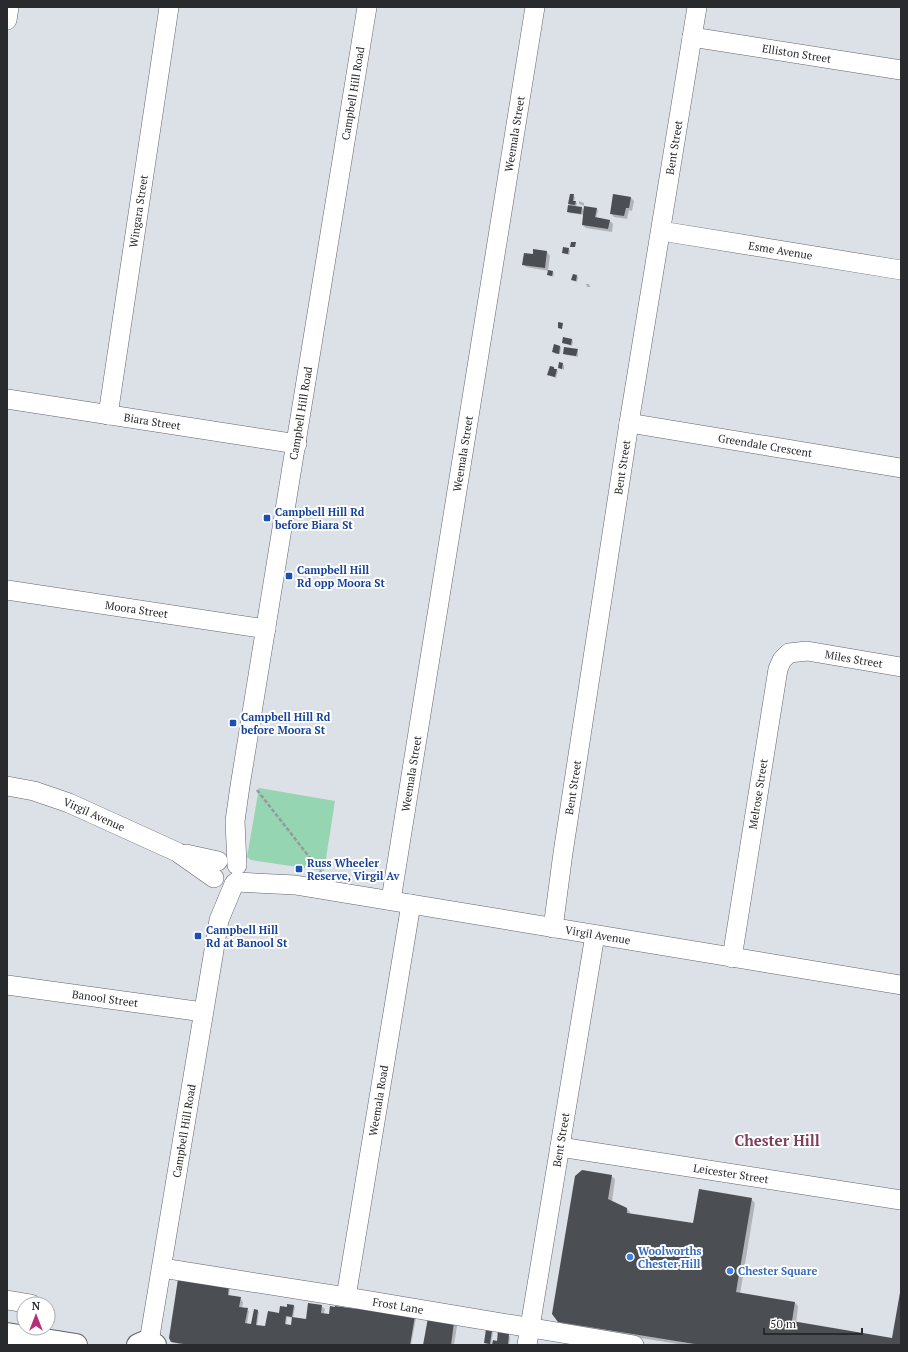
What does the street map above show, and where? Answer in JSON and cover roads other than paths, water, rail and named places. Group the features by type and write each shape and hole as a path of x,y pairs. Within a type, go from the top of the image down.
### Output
{"main road":[{"path":"7,1334 76,1345"}],"street":[{"path":"7,20 9,7"},
{"name":"Wingara Street","path":"108,415 169,7"},
{"name":"Campbell Hill Road","path":"147,1344 162,1268 368,7"},
{"name":"Weemala Street","path":"390,900 535,7"},
{"name":"Bent Street","path":"553,928 563,853 629,423 697,7"},
{"name":"Elliston Street","path":"692,37 901,70"},
{"name":"Esme Avenue","path":"661,231 901,270"},
{"name":"Biara Street","path":"7,399 297,444"},
{"name":"Greendale Crescent","path":"629,423 901,468"},
{"name":"Moora Street","path":"7,590 266,629"},
{"name":"Miles Street","path":"807,651 901,667"},
{"name":"Melrose Street","path":"732,958 778,669 782,660 789,653 807,651"},
{"name":"Virgil Avenue","path":"7,786 52,796 177,852 227,872 296,885 901,985"},
{"name":"Weemala Road","path":"346,1297 411,904"},
{"name":"Bent Street","path":"529,1336 595,935"},
{"name":"Banool Street","path":"7,985 203,1012"},
{"name":"Leicester Street","path":"560,1147 901,1200"},
{"name":"Frost Lane","path":"162,1268 346,1297 529,1336 634,1345"}],"place":[{"name":"Campbell Hill Rd before Biara St","path":"267,518"},
{"name":"Campbell Hill Rd opp Moora St","path":"289,576"},
{"name":"Campbell Hill Rd before Moora St","path":"233,723"},
{"name":"Russ Wheeler Reserve, Virgil Av","path":"299,869"},
{"name":"Campbell Hill Rd at Banool St","path":"198,936"},
{"name":"Woolworths Chester Hill","path":"630,1257"},
{"name":"Chester Square","path":"730,1271"}],"district":[{"name":"Chester Hill","path":"777,1141"}]}
